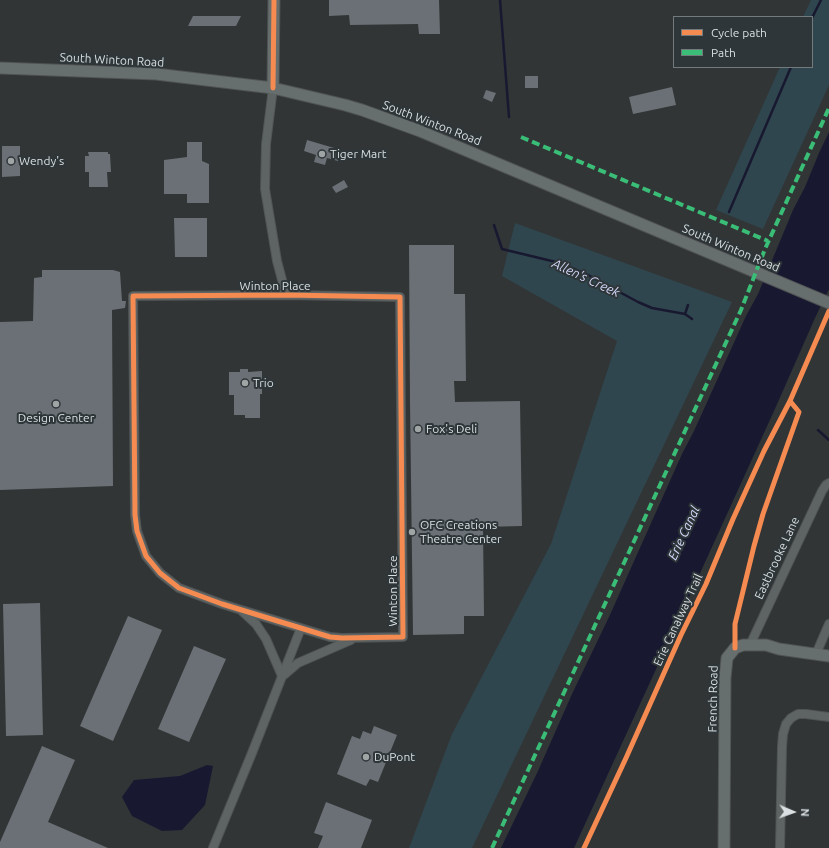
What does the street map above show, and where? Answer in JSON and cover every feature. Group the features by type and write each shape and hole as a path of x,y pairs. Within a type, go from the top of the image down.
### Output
{"main road":[{"path":"273,88 274,0"},
{"name":"South Winton Road","path":"0,68 156,74 273,88 345,105 420,131 829,303"},
{"name":"French Road","path":"724,848 725,678 727,658 735,648 750,644 766,645 779,649 829,656"}],"street":[{"name":"Winton Place","path":"273,88 266,144 265,189 276,253 286,295"},
{"name":"Winton Place","path":"286,295 400,297 403,637 330,637 222,604 179,588 160,574 146,556 137,531 133,296 286,295"},
{"name":"Eastbrooke Lane","path":"750,644 822,490 829,483"},
{"path":"242,610 256,624 266,639 282,676"},
{"path":"816,654 829,624"},
{"path":"213,848 301,628"},
{"path":"282,676 298,663 357,637"},
{"path":"780,848 782,747 783,734 786,724 791,718 798,714 829,717"}],"shaded area":[{"path":"811,0 829,0 829,85 763,229 716,210 780,68 813,68 813,16 803,16"},
{"path":"515,223 732,302 472,848 409,848 452,734 551,544 617,341 502,276"}],"water":[{"name":"Erie Canal","path":"829,132 829,289 696,582 574,848 501,848 609,617 746,316 758,294 793,210 805,187"},
{"path":"207,765 213,766 205,805 182,830 162,831 132,816 122,797 134,780 180,776"}],"building":[{"path":"329,0 439,0 440,34 419,34 418,24 350,25 349,15 329,16"},
{"path":"193,16 241,16 236,26 188,26"},
{"path":"525,76 538,76 538,88 525,88"},
{"path":"672,87 676,105 633,114 629,97"},
{"path":"486,90 496,93 492,102 483,98"},
{"path":"307,140 341,150 338,161 327,158 325,165 314,162 316,155 304,151"},
{"path":"187,142 202,142 202,161 209,164 209,203 187,203 187,194 164,194 164,160 187,157"},
{"name":"Wendy's","path":"2,146 20,146 20,176 2,177"},
{"path":"88,152 108,152 108,154 110,154 111,172 107,172 108,187 89,187 89,172 85,172 85,156 89,156"},
{"path":"344,180 348,187 336,193 332,187"},
{"path":"174,218 207,218 207,257 175,257"},
{"path":"409,245 454,245 454,294 465,294 466,381 454,381 455,402 520,401 522,526 483,527 484,616 464,616 464,634 413,635"},
{"name":"Design Center","path":"42,270 113,270 120,272 122,301 126,301 125,308 112,310 113,486 0,490 0,322 33,321 34,278 42,277"},
{"name":"Trio","path":"240,369 248,369 248,372 262,371 260,418 245,418 245,415 234,415 234,395 229,395 229,372 240,372"},
{"path":"40,603 43,735 6,736 3,604"},
{"path":"128,616 162,630 113,741 80,726"},
{"path":"194,646 226,659 189,742 158,729"},
{"name":"DuPont","path":"374,726 397,735 378,782 370,779 366,786 337,774 352,736 360,739 363,731 371,734"},
{"path":"42,746 75,760 48,822 108,848 0,848 0,842"},
{"path":"326,802 372,820 361,848 318,848 323,836 314,833"}],"waterway":[{"name":"Allen's Creek","path":"500,0 509,117"},
{"path":"813,16 821,0"},
{"path":"729,212 791,68"},
{"name":"Allen's Creek","path":"494,225 502,249 560,263 588,275 652,308 685,314 692,319"},
{"path":"685,314 688,305"},
{"name":"Allen's Creek","path":"818,430 829,440"}],"marked path":[{"path":"492,848 741,310 765,249 829,108"},
{"path":"521,137 768,241"}],"cycle path":[{"path":"273,88 274,0"},
{"path":"286,295 400,297 403,637 330,637 222,604 179,588 160,573 146,556 137,531 135,515 133,296 286,295"},
{"name":"Erie Canalway Trail","path":"584,848 681,635 706,584 733,519 764,451 790,401 829,311"},
{"path":"735,648 735,624 754,546 763,514 799,412 790,401"}],"place":[{"name":"Tiger Mart","path":"322,154"},
{"name":"Wendy's","path":"11,161"},
{"name":"Trio","path":"245,383"},
{"name":"Design Center","path":"56,404"},
{"name":"Fox's Deli","path":"418,429"},
{"name":"OFC Creations Theatre Center","path":"412,532"},
{"name":"DuPont","path":"366,757"}]}
